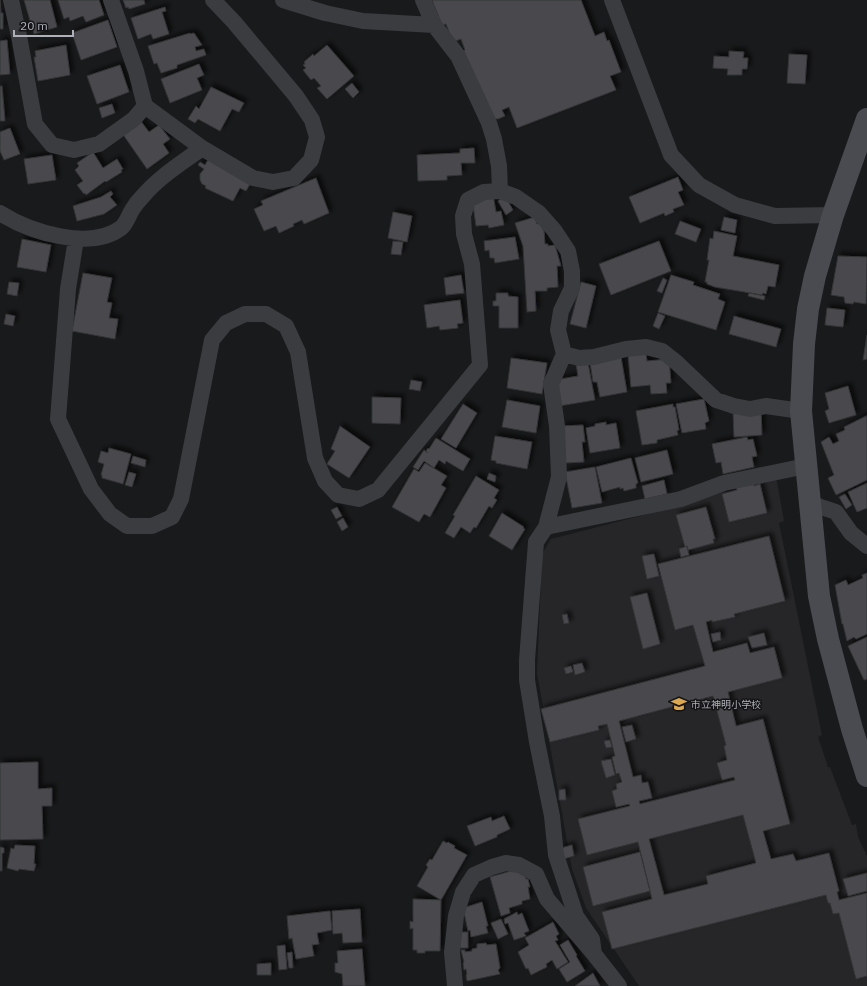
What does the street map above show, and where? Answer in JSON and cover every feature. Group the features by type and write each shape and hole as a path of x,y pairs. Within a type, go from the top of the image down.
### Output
{"street":[{"path":"11,0 19,36 34,124 52,145 74,150 99,144 134,119 145,106"},
{"path":"112,0 136,70 145,106 202,148 253,178 273,182 294,178 311,160 317,138 312,120 296,96 234,22 213,0"},
{"path":"283,0 363,21 434,26"},
{"path":"423,0 434,26 458,56 489,123 494,139 499,166 500,190"},
{"path":"612,0 671,155 699,185 735,205 775,216 834,215"},
{"path":"867,119 814,276 808,310 802,373 801,411 819,596 852,729 867,776"},
{"path":"0,213 7,218 45,233 76,239 99,238 122,228 133,209 160,178 202,148"},
{"path":"76,239 68,289 58,419 91,489 110,514 127,526 152,526 172,517 181,499 212,340 226,324 245,314 266,314 286,326 298,352 315,458 325,481 338,495 359,500 378,490 480,365 472,264 464,234 463,216 468,200 484,192 500,190 516,197 539,213 554,230 568,251 572,271 572,288 560,311 558,330 564,354 551,384 557,426 559,477 546,527 536,542 527,680 536,742 552,816 556,855 576,916 592,939 594,954"},
{"path":"564,354 579,358 594,357 646,347 662,351 676,362 716,400 750,409 766,406 801,411"},
{"path":"546,527 681,499 724,483 806,466"},
{"path":"809,503 836,512 851,533 867,546"},
{"path":"455,986 452,952 456,916 463,892 474,875 506,863 519,865 536,874 547,899 594,954 618,985"}],"shaded area":[{"name":"市立神明小学校","path":"776,476 784,521 779,523 822,735 818,737 828,767 830,767 852,825 856,824 858,837 867,856 867,986 639,986 586,908 572,869 537,673 542,554 551,539 671,508"}],"building":[{"path":"0,0 1,13 3,13 3,29 0,29"},
{"path":"24,0 50,0 57,27 34,34"},
{"path":"58,0 99,0 104,15 86,22 83,16 70,21 69,17 64,19"},
{"path":"123,0 144,0 145,4 129,9 128,7 126,8"},
{"path":"432,0 581,0 595,36 604,32 607,41 609,40 621,72 610,76 616,90 517,128 509,107 502,110 505,116 498,119 491,118 460,52 465,50 461,39 453,42 446,24 442,25"},
{"path":"165,7 166,11 162,12 169,34 153,39 151,34 138,39 131,18"},
{"path":"108,20 117,47 81,60 72,33"},
{"path":"194,33 202,45 195,47 196,51 204,49 206,55 177,65 177,68 161,73 157,63 154,64 148,46"},
{"path":"7,40 10,74 0,75 0,41"},
{"path":"66,45 70,75 38,81 34,57 36,57 35,51"},
{"path":"327,45 354,76 327,99 317,88 321,86 314,78 311,80 303,70 306,68 303,65 305,64 304,62 313,54 314,56"},
{"path":"729,51 744,52 743,58 748,58 747,69 742,69 742,75 727,75 728,69 713,68 714,56 729,57"},
{"path":"789,54 807,55 805,84 787,83"},
{"path":"199,64 204,75 197,78 202,90 170,103 161,79"},
{"path":"120,65 129,92 97,104 87,76"},
{"path":"352,83 359,92 353,98 345,89"},
{"path":"0,86 2,86 5,121 0,121"},
{"path":"211,87 244,103 239,112 232,109 220,131 198,119 195,123 188,119 196,106 199,109"},
{"path":"112,104 115,113 102,118 99,108"},
{"path":"140,120 149,132 159,125 170,139 163,144 169,153 147,169 122,133"},
{"path":"10,128 20,154 4,160 0,151 0,132"},
{"path":"474,148 475,163 461,163 462,175 447,176 447,180 418,181 417,155 460,153 460,149"},
{"path":"93,152 103,168 117,159 123,169 121,170 122,172 106,182 105,181 86,195 77,185 83,181 75,170 79,166 77,163"},
{"path":"52,155 56,180 28,184 24,159"},
{"path":"210,156 253,179 246,191 240,188 233,201 205,188 206,186 202,184 200,174 204,169 198,165 200,162 205,165"},
{"path":"678,177 683,190 678,192 684,205 673,209 674,212 665,216 664,213 640,223 629,197"},
{"path":"316,178 329,213 304,224 302,220 293,224 294,226 279,233 276,226 264,231 254,209 263,205 261,201"},
{"path":"111,191 113,194 110,197 117,205 104,214 77,221 73,206 101,197"},
{"path":"493,195 496,212 501,211 504,225 489,228 488,225 476,226 473,205"},
{"path":"505,196 513,210 506,215 498,201"},
{"path":"393,212 412,216 407,242 388,238"},
{"path":"535,217 537,224 540,223 544,231 545,244 548,244 548,246 555,245 561,266 557,266 558,287 547,288 547,291 535,291 536,311 527,312 523,246 515,223"},
{"path":"724,217 737,220 735,233 721,230"},
{"path":"680,221 701,229 696,242 675,234"},
{"path":"714,231 737,236 733,256 779,265 775,287 768,286 766,294 763,293 762,295 715,287 707,284 707,282 705,282 709,260 707,260 710,238 713,239"},
{"path":"515,237 519,259 495,263 494,258 490,258 489,250 485,251 484,241"},
{"path":"22,239 51,245 46,272 17,267"},
{"path":"393,241 403,242 401,255 391,254"},
{"path":"659,241 671,271 611,295 599,264"},
{"path":"838,256 867,257 866,304 854,302 853,304 845,303 844,297 831,295"},
{"path":"83,273 112,278 107,302 112,303 109,318 118,319 115,339 72,331"},
{"path":"461,275 464,293 446,295 444,278"},
{"path":"671,275 694,282 693,285 720,294 718,299 725,302 716,330 658,312"},
{"path":"663,278 667,280 662,293 657,291"},
{"path":"9,282 19,283 17,296 7,294"},
{"path":"581,282 596,286 586,328 570,324"},
{"path":"496,293 508,293 508,296 518,297 518,328 499,328 499,306 493,306 493,301 496,301"},
{"path":"749,293 765,296 764,300 748,296"},
{"path":"460,300 463,323 457,324 458,328 440,330 439,326 427,328 424,305"},
{"path":"827,308 845,310 843,327 825,325"},
{"path":"658,313 665,316 659,329 653,326"},
{"path":"6,314 15,316 13,326 4,324"},
{"path":"734,316 781,329 776,347 729,334"},
{"path":"867,335 867,359 863,360"},
{"path":"646,353 647,361 669,359 671,383 666,383 667,393 651,394 650,385 631,387 628,354"},
{"path":"621,357 627,392 600,397 597,382 593,382 590,362"},
{"path":"511,358 547,363 542,394 507,388"},
{"path":"588,363 595,400 559,406 555,380 578,376 576,364"},
{"path":"411,380 422,382 420,391 409,389"},
{"path":"848,386 856,415 829,423 825,411 829,409 825,393"},
{"path":"372,397 401,398 400,424 372,423"},
{"path":"704,399 709,421 705,423 706,429 682,433 676,404"},
{"path":"507,400 540,406 536,433 502,427"},
{"path":"463,404 477,413 456,448 441,439"},
{"path":"673,404 673,407 675,407 679,430 677,431 678,435 657,440 657,443 642,445 636,411"},
{"path":"761,410 762,435 734,437 733,412"},
{"path":"866,416 867,480 836,495 828,478 834,475 821,442 829,437 833,444 839,441 836,434 845,430 844,427"},
{"path":"606,422 606,425 616,423 620,448 590,453 586,428 595,426 595,424"},
{"path":"583,425 585,442 582,442 584,462 565,463 562,426"},
{"path":"340,426 370,447 349,478 327,464 335,451 331,449"},
{"path":"495,436 532,442 527,469 496,463 496,461 491,460"},
{"path":"747,437 748,440 753,439 757,456 752,457 754,467 723,474 721,462 716,463 712,444"},
{"path":"436,438 470,459 463,471 446,461 445,464 439,460 434,468 424,461 418,470 413,467 424,450 428,453 426,451"},
{"path":"109,448 131,454 123,484 102,478 101,475 104,464 98,462 101,451 108,453"},
{"path":"667,450 673,474 641,482 635,458"},
{"path":"133,456 146,460 145,467 131,463"},
{"path":"631,458 638,483 636,484 636,488 624,491 623,488 620,489 620,487 602,492 596,467"},
{"path":"425,463 447,476 441,485 446,488 430,517 424,514 419,522 392,507 414,469 419,472"},
{"path":"595,467 602,503 572,508 565,472"},
{"path":"129,472 136,474 132,487 125,485"},
{"path":"489,473 496,476 495,482 487,479"},
{"path":"476,476 499,490 494,498 497,500 492,508 489,506 476,528 474,527 470,533 461,527 454,538 445,533 455,516 453,515"},
{"path":"664,480 667,494 645,499 642,486"},
{"path":"754,482 754,486 760,484 767,513 729,522 722,494 737,490 736,486"},
{"path":"867,483 867,508 857,512 848,492"},
{"path":"845,494 852,505 846,509 839,497"},
{"path":"337,507 342,516 336,519 331,510"},
{"path":"706,507 715,539 713,539 714,543 688,550 687,546 685,547 676,515"},
{"path":"502,513 525,529 512,550 489,536"},
{"path":"343,518 348,527 342,531 337,522"},
{"path":"769,536 785,601 734,614 735,617 706,622 713,652 747,643 750,653 774,647 782,678 728,692 736,726 763,719 790,824 763,831 771,859 793,854 796,861 829,853 839,891 837,892 839,900 867,893 867,976 856,979 839,913 833,914 826,895 612,949 602,912 652,899 638,842 587,855 578,819 630,806 629,804 616,807 612,791 617,789 616,784 622,782 619,773 616,774 612,757 615,756 607,724 598,726 599,730 550,742 541,709 705,666 693,625 675,630 658,564","holes":["713,696 726,745 724,746 727,760 717,763 722,780 734,777 735,780 640,804 639,801 652,798 648,782 642,783 641,775 633,777 619,721","743,815 756,863 706,876 708,884 664,895 649,839"]},
{"path":"687,546 689,555 681,557 679,549"},
{"path":"654,554 659,576 647,579 642,556"},
{"path":"867,573 867,634 856,639 854,637 847,641 842,624 835,585 846,580 848,585 863,578 862,575"},
{"path":"647,593 660,644 643,649 630,597"},
{"path":"567,614 569,623 564,624 562,615"},
{"path":"720,632 721,640 713,642 711,634"},
{"path":"764,633 767,645 752,648 748,637"},
{"path":"867,637 867,679 864,680 848,646"},
{"path":"582,663 585,672 575,675 573,665"},
{"path":"571,666 573,672 566,674 564,668"},
{"path":"632,725 636,739 626,742 622,727"},
{"path":"610,740 612,747 606,748 604,741"},
{"path":"611,759 615,775 606,778 601,761"},
{"path":"38,762 38,789 52,788 52,806 42,806 43,839 0,840 0,763"},
{"path":"565,789 566,800 559,800 559,790"},
{"path":"504,816 510,829 497,835 497,837 475,846 467,826 491,817 492,821"},
{"path":"443,841 455,846 454,848 467,855 441,900 417,886 428,867 426,865 430,859 432,860"},
{"path":"15,845 35,846 34,864 36,864 34,871 19,869 18,871 7,868 11,848 14,849"},
{"path":"572,845 574,856 563,859 561,848"},
{"path":"0,847 4,848 4,853 2,853 2,871 0,871"},
{"path":"640,852 650,891 593,906 583,867"},
{"path":"518,869 524,872 526,879 528,879 530,899 522,901 522,904 509,908 510,913 501,916 490,877"},
{"path":"867,873 867,891 848,896 843,879"},
{"path":"413,899 441,900 440,951 425,951 425,953 417,953 417,950 413,950 413,928 410,929 410,921 413,922"},
{"path":"482,902 488,926 486,926 488,933 471,937 470,930 468,931 463,908"},
{"path":"360,909 362,942 343,943 342,933 333,934 332,911"},
{"path":"330,911 332,930 317,933 319,944 312,945 314,956 296,959 292,938 289,939 287,916"},
{"path":"517,912 518,915 522,913 529,931 524,933 526,936 514,940 508,923 505,924 504,919"},
{"path":"501,919 508,934 498,939 491,923"},
{"path":"553,922 559,934 556,936 558,940 555,941 568,962 557,969 552,960 546,964 547,967 531,975 528,968 526,969 518,952 529,945 525,938"},
{"path":"460,932 468,932 468,948 460,948"},
{"path":"568,940 585,971 567,982 559,969 570,962 560,945"},
{"path":"486,943 487,945 496,944 500,968 498,970 500,974 467,981 467,974 466,969 464,970 461,950 465,950 465,952 472,951 472,949 477,948 477,944"},
{"path":"285,945 287,969 279,970 277,946"},
{"path":"362,949 365,986 343,986 342,974 335,972 335,963 338,963 337,951"},
{"path":"292,952 293,968 289,968 287,953"},
{"path":"271,963 271,975 257,975 257,964"},
{"path":"593,973 600,986 575,986"}],"place":[{"name":"市立神明小学校","path":"679,704"}]}
